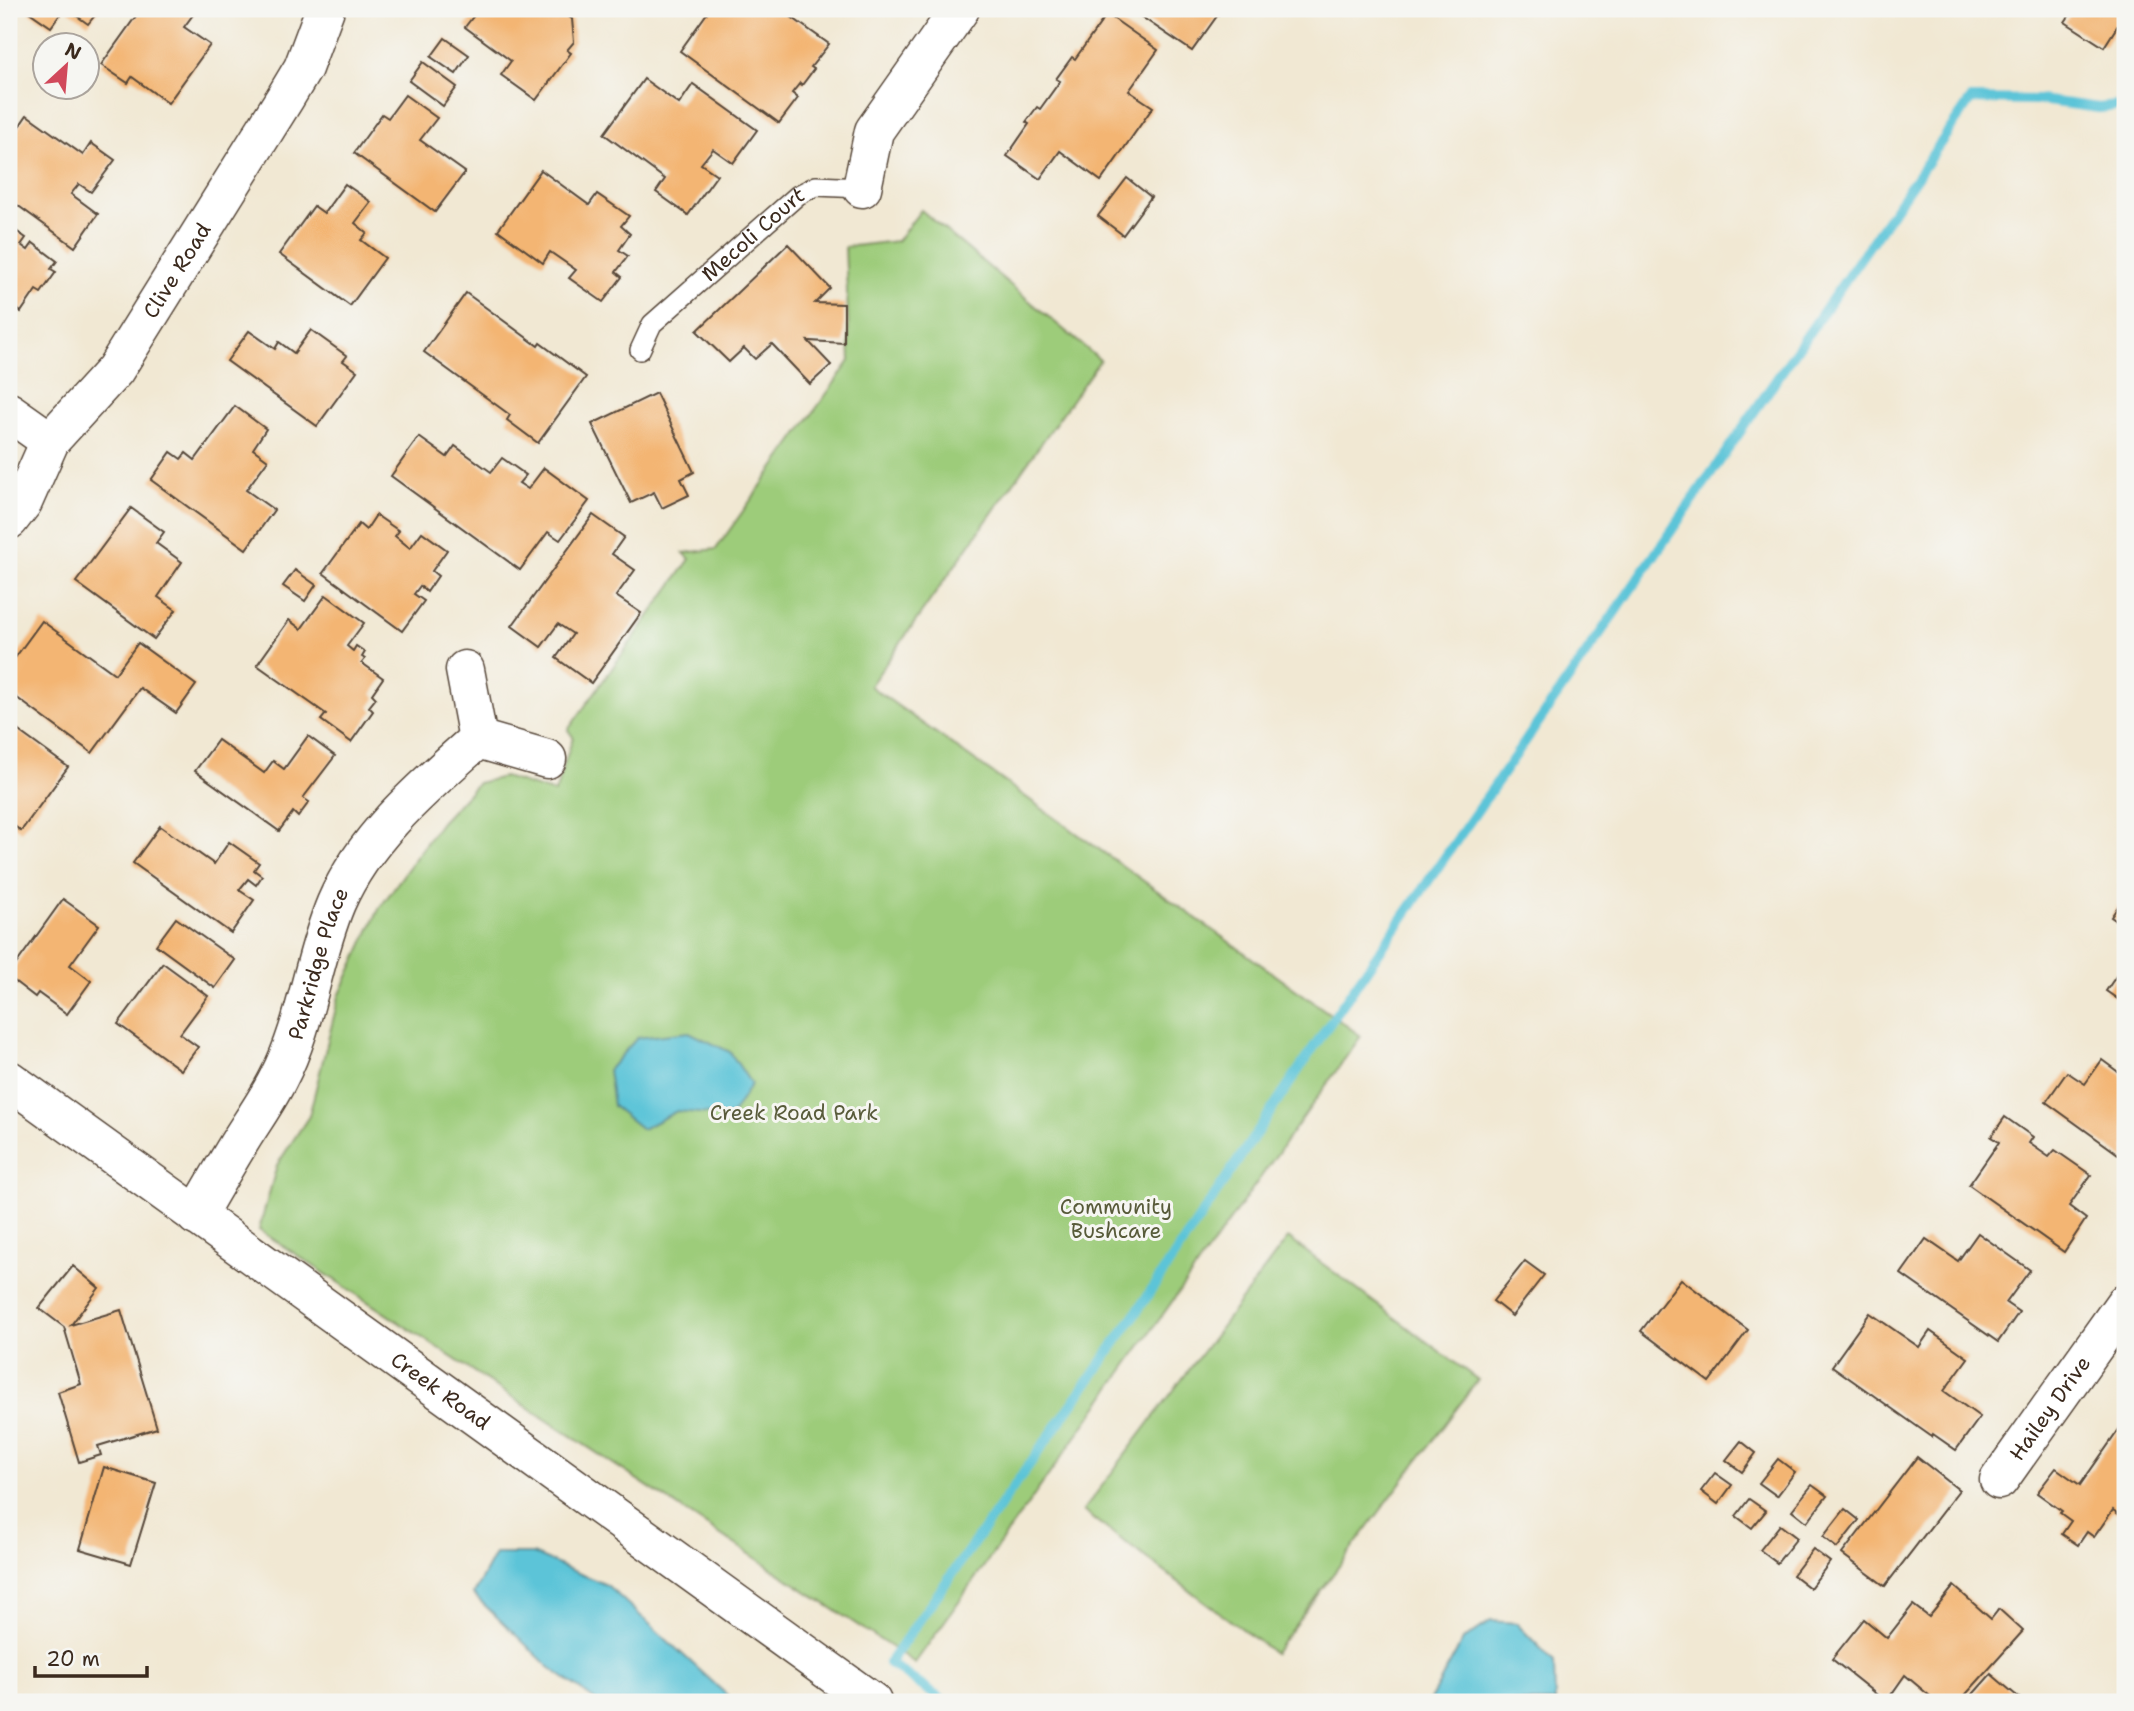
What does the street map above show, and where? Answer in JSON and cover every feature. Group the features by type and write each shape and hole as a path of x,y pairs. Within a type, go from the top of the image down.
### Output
{"street":[{"name":"Clive Road","path":"9,520 23,502 50,442 115,370 303,68 323,9"},
{"name":"Mecoli Court","path":"862,188 874,131 960,9"},
{"path":"9,412 50,442"},
{"path":"464,670 478,739 547,759"},
{"name":"Parkridge Place","path":"196,1216 279,1079 298,1032 337,901 355,870 382,829 417,793 478,739"},
{"name":"Creek Road","path":"9,1080 872,1702"},
{"name":"Hailey Drive","path":"1999,1480 2125,1305"}],"lane":[{"name":"Mecoli Court","path":"640,349 652,324 798,195 816,186 862,188"}],"green space":[{"name":"Creek Road Park","path":"921,210 1100,360 870,686 1361,1036 915,1663 259,1230 277,1165 309,1116 339,996 379,909 441,822 478,783 504,777 555,793 573,737 568,730 690,559 684,553 716,549 850,361 845,247 897,241"},
{"path":"1288,1238 1478,1380 1274,1653 1083,1511"}],"water":[{"path":"689,1032 730,1052 751,1084 731,1116 677,1111 642,1129 613,1106 608,1070 637,1038"},
{"path":"495,1554 533,1554 607,1585 728,1696 730,1702 598,1702 549,1667 473,1594"},
{"path":"1491,1621 1516,1623 1554,1662 1555,1702 1429,1702 1463,1640"}],"building":[{"path":"25,9 64,9 51,27"},
{"path":"67,9 100,9 88,24"},
{"path":"141,9 191,9 195,12 184,27 210,45 168,103 132,77 128,83 102,64"},
{"path":"479,9 558,9 572,19 574,42 567,50 571,53 536,100 501,75 511,61 465,27"},
{"path":"710,9 780,9 829,44 811,67 814,69 802,85 800,83 792,93 798,98 779,123 680,51"},
{"path":"1130,9 1222,9 1192,51"},
{"path":"2074,9 2125,9 2125,14 2104,47 2065,22"},
{"path":"1107,14 1158,50 1129,91 1153,107 1101,181 1060,151 1040,179 1007,156 1029,124 1026,122 1037,107 1040,109 1060,81 1056,79 1072,57 1075,59"},
{"path":"445,38 469,55 456,74 431,57"},
{"path":"423,62 457,87 443,106 409,81"},
{"path":"644,79 679,104 693,84 757,130 733,163 713,149 701,164 717,175 688,215 656,192 665,179 604,134"},
{"path":"405,95 437,118 420,140 465,172 435,212 354,153 382,114 388,118"},
{"path":"27,115 83,155 91,143 115,160 91,192 79,184 71,194 98,214 75,247 9,199 9,141"},
{"path":"541,170 589,205 597,194 629,216 621,226 630,234 619,250 628,256 616,272 622,277 603,302 569,278 576,270 550,252 543,263 498,230"},
{"path":"1127,178 1151,197 1123,235 1098,216"},
{"path":"345,184 371,202 355,223 367,233 361,240 385,258 350,306 279,254 314,206 324,213"},
{"path":"9,226 26,238 21,245 28,250 33,243 57,261 51,269 56,272 41,293 36,290 21,312 9,303"},
{"path":"788,244 830,288 815,303 844,304 844,343 808,341 831,365 810,384 772,344 755,359 744,348 729,362 697,331"},
{"path":"466,293 538,346 540,343 586,377 538,443 507,420 510,415 424,352"},
{"path":"311,330 347,356 343,361 357,371 317,426 227,361 249,331 275,349 279,342 294,353"},
{"path":"656,393 694,472 681,479 689,495 662,508 654,492 631,503 592,424"},
{"path":"235,406 266,429 253,449 268,460 246,490 274,510 246,549 151,480 171,452 181,459 186,453 195,460"},
{"path":"419,437 447,457 455,446 491,472 502,458 526,475 519,483 528,489 544,468 589,501 560,540 548,532 520,570 391,476"},
{"path":"131,508 164,532 156,543 182,562 158,597 176,610 154,639 76,582"},
{"path":"376,515 399,531 395,536 410,548 422,532 447,550 432,571 438,576 427,592 420,586 414,594 424,601 402,631 323,573 359,524 366,530"},
{"path":"593,515 624,537 612,554 635,570 616,596 641,613 591,683 556,658 573,634 558,624 541,647 512,626"},
{"path":"295,570 316,585 305,601 283,586"},
{"path":"326,595 364,623 347,646 353,651 356,646 365,652 362,663 383,678 372,694 376,698 369,707 373,711 351,742 321,720 326,714 257,665 289,620 301,629"},
{"path":"42,621 115,674 138,643 196,685 176,713 140,688 92,753 9,692 9,666"},
{"path":"9,724 68,767 21,831 9,822"},
{"path":"308,736 335,756 303,798 309,802 298,817 293,812 279,831 195,771 218,740 264,773 273,761 284,769"},
{"path":"160,826 214,864 229,842 259,863 254,870 262,876 256,885 248,879 239,890 254,900 231,933 133,863"},
{"path":"63,899 99,925 70,965 91,981 67,1014 38,993 35,997 9,977"},
{"path":"2123,899 2125,900 2125,927 2111,917"},
{"path":"176,918 235,960 215,988 156,945"},
{"path":"163,963 208,996 180,1034 198,1047 181,1070 118,1024"},
{"path":"2125,963 2125,1004 2106,991"},
{"path":"2102,1060 2125,1077 2125,1159 2046,1102 2067,1072 2085,1084"},
{"path":"2005,1117 2033,1137 2029,1143 2049,1157 2055,1150 2091,1175 2069,1206 2086,1219 2064,1252 1969,1185 1999,1142 1991,1137"},
{"path":"1978,1233 2030,1270 2006,1303 2019,1312 1998,1342 1901,1274 1926,1239 1958,1261"},
{"path":"1525,1261 1544,1275 1512,1316 1493,1301"},
{"path":"73,1266 99,1288 71,1325 121,1310 157,1428 98,1446 101,1455 79,1462 58,1392 81,1384 64,1327 39,1308"},
{"path":"1681,1279 1748,1330 1709,1382 1641,1331"},
{"path":"1870,1313 1919,1347 1930,1331 1968,1358 1944,1391 1980,1417 1956,1450 1933,1434 1932,1437 1832,1366"},
{"path":"2125,1421 2125,1519 2113,1510 2094,1537 2087,1532 2078,1545 2062,1534 2071,1521 2037,1493 2056,1468 2080,1485"},
{"path":"1741,1441 1756,1453 1742,1472 1726,1460"},
{"path":"1917,1457 1959,1490 1885,1586 1842,1554"},
{"path":"1778,1459 1795,1472 1777,1496 1759,1483"},
{"path":"104,1467 156,1483 131,1564 80,1549"},
{"path":"1715,1473 1732,1485 1718,1504 1701,1491"},
{"path":"1812,1485 1827,1496 1807,1522 1792,1510"},
{"path":"1749,1499 1766,1511 1752,1528 1736,1516"},
{"path":"1845,1509 1859,1520 1837,1548 1823,1537"},
{"path":"1780,1525 1797,1538 1777,1563 1760,1550"},
{"path":"1813,1549 1830,1562 1810,1588 1793,1575"},
{"path":"1954,1586 1991,1619 1999,1609 2023,1631 1959,1702 1937,1702 1905,1675 1886,1702 1832,1659 1864,1619 1887,1638 1913,1605 1929,1617"},
{"path":"1991,1674 2024,1702 1966,1702"}],"waterway":[{"path":"945,1702 889,1663 1128,1325 1334,1017 1971,99 2040,100 2099,108 2125,105"}],"park label":[{"name":"Community Bushcare","path":"1116,1219"}]}
